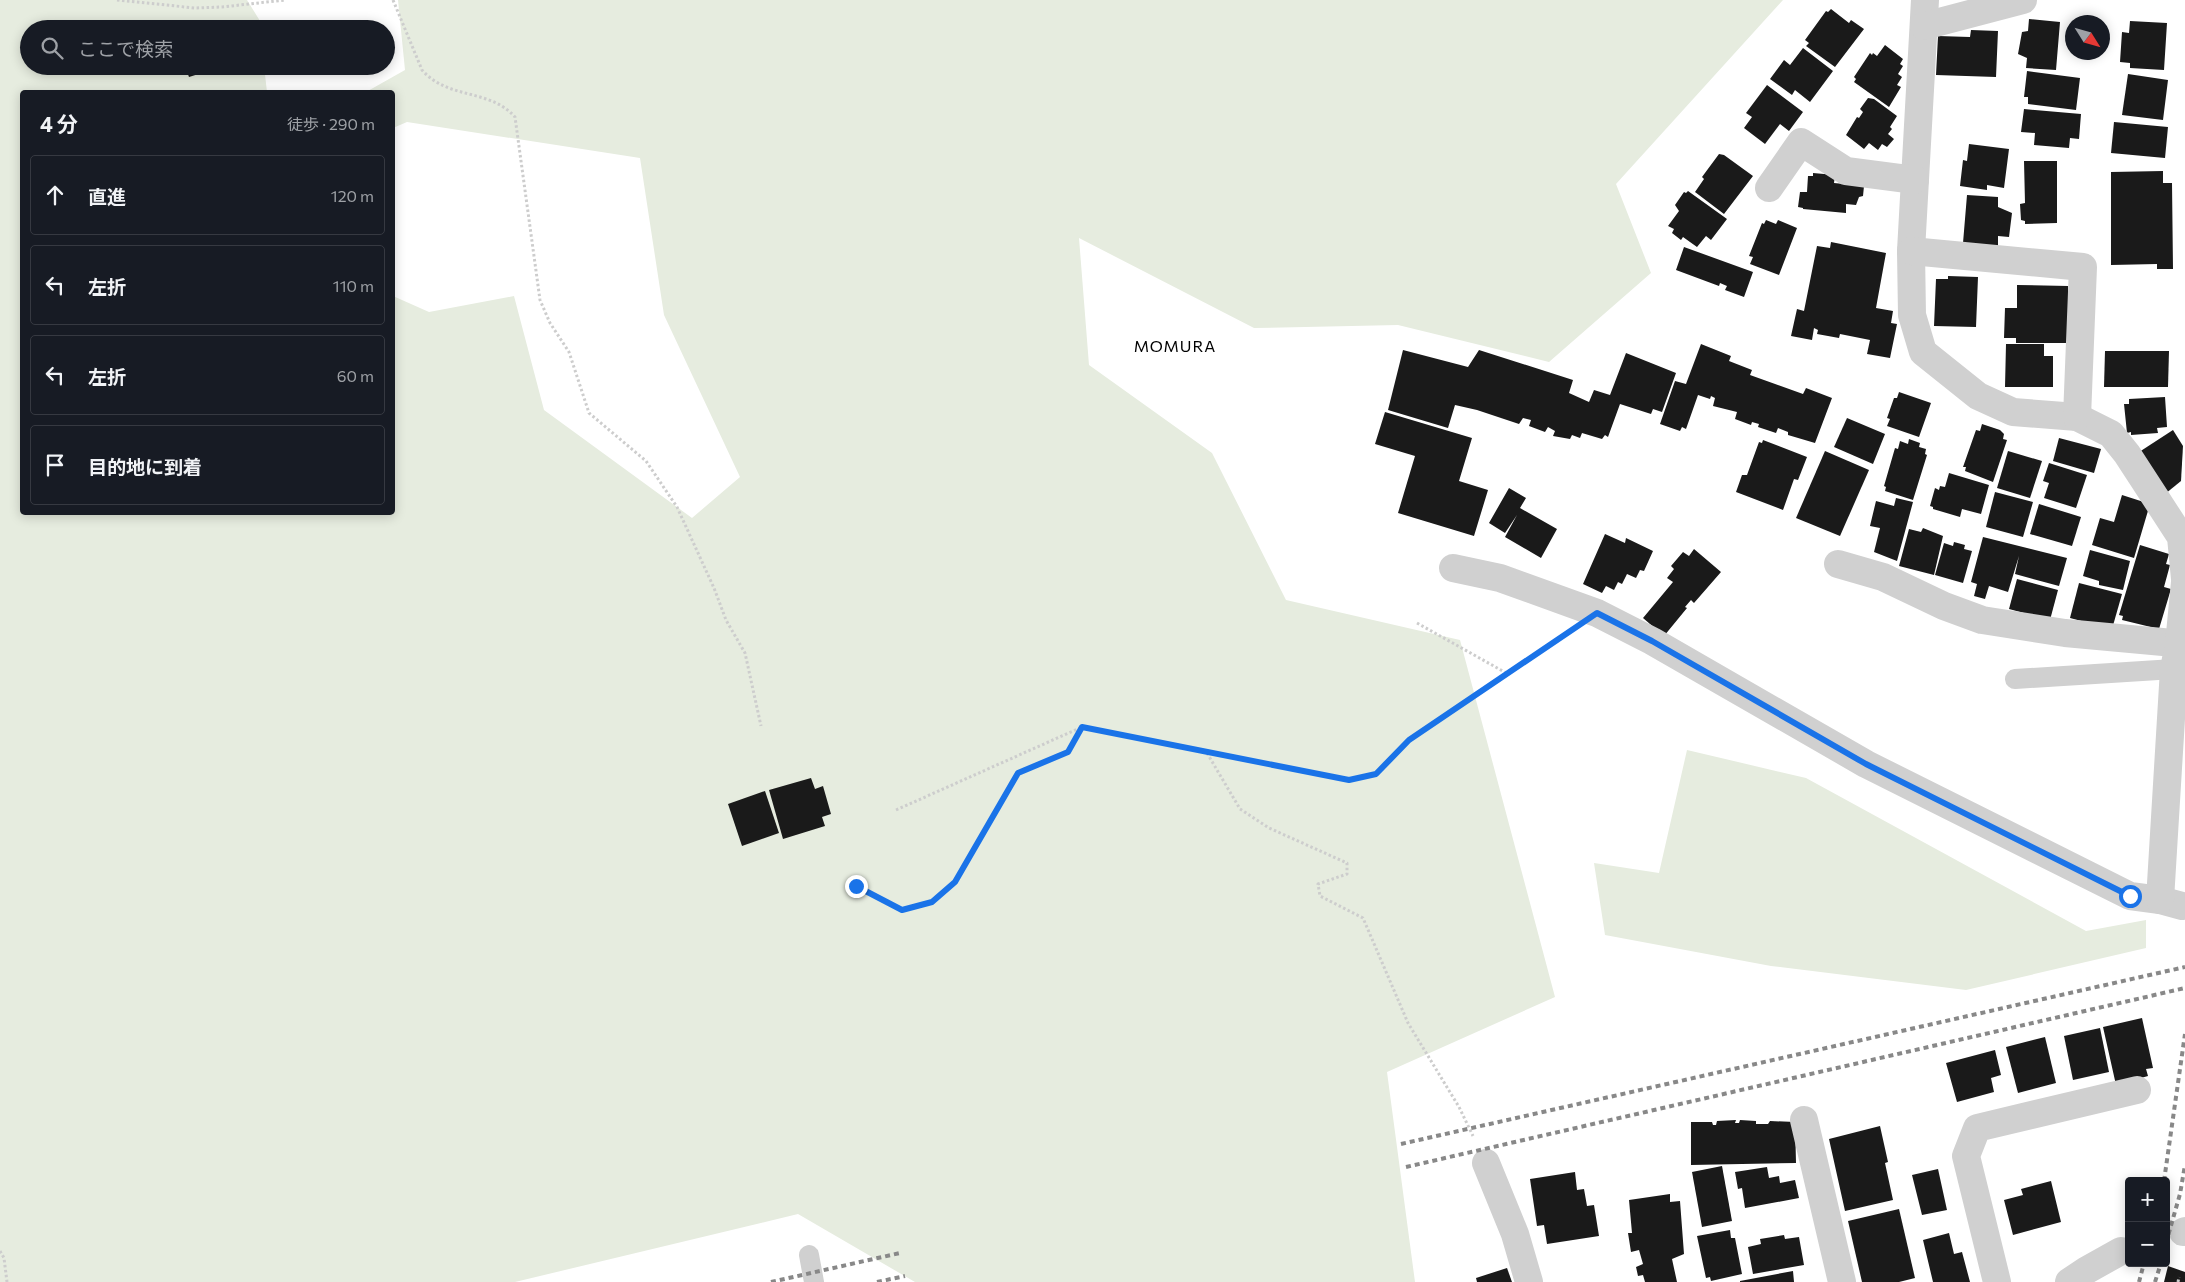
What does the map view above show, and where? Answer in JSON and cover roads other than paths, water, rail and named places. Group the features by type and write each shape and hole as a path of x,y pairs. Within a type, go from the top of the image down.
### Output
{"street":[{"path":"1453,568 1500,578 1597,613 1652,641 1866,764 2130,896 2171,903 2179,652 2185,581 2181,538 2127,454 2111,434 2077,417 2014,412 1978,396 1923,352 1912,315 1911,251 1924,13 2023,0"},
{"path":"1769,188 1801,142 1846,171 1915,180"},
{"path":"1911,251 2083,267 2077,417"},
{"path":"1838,564 1883,577 1944,606 1982,620 2179,652"},
{"path":"1997,1282 1966,1156 1977,1128 2138,1090"},
{"path":"1804,1120 1842,1282"},
{"path":"1486,1163 1515,1234 1529,1282"},
{"path":"2069,1282 2121,1251"}],"lane":[{"path":"2015,679 2179,652"},
{"path":"809,1255 814,1282"}],"railway":[{"path":"1401,1144 2185,967"},
{"path":"1406,1167 2185,988"},
{"path":"2165,1177 2185,1034"},
{"path":"2170,1229 2180,1194 2185,1165"},
{"path":"771,1282 900,1253"},
{"path":"2139,1282 2143,1267"},
{"path":"2155,1282 2160,1267"},
{"path":"877,1282 905,1276"}],"district":[{"name":"MOMURA","path":"1175,346"}]}
